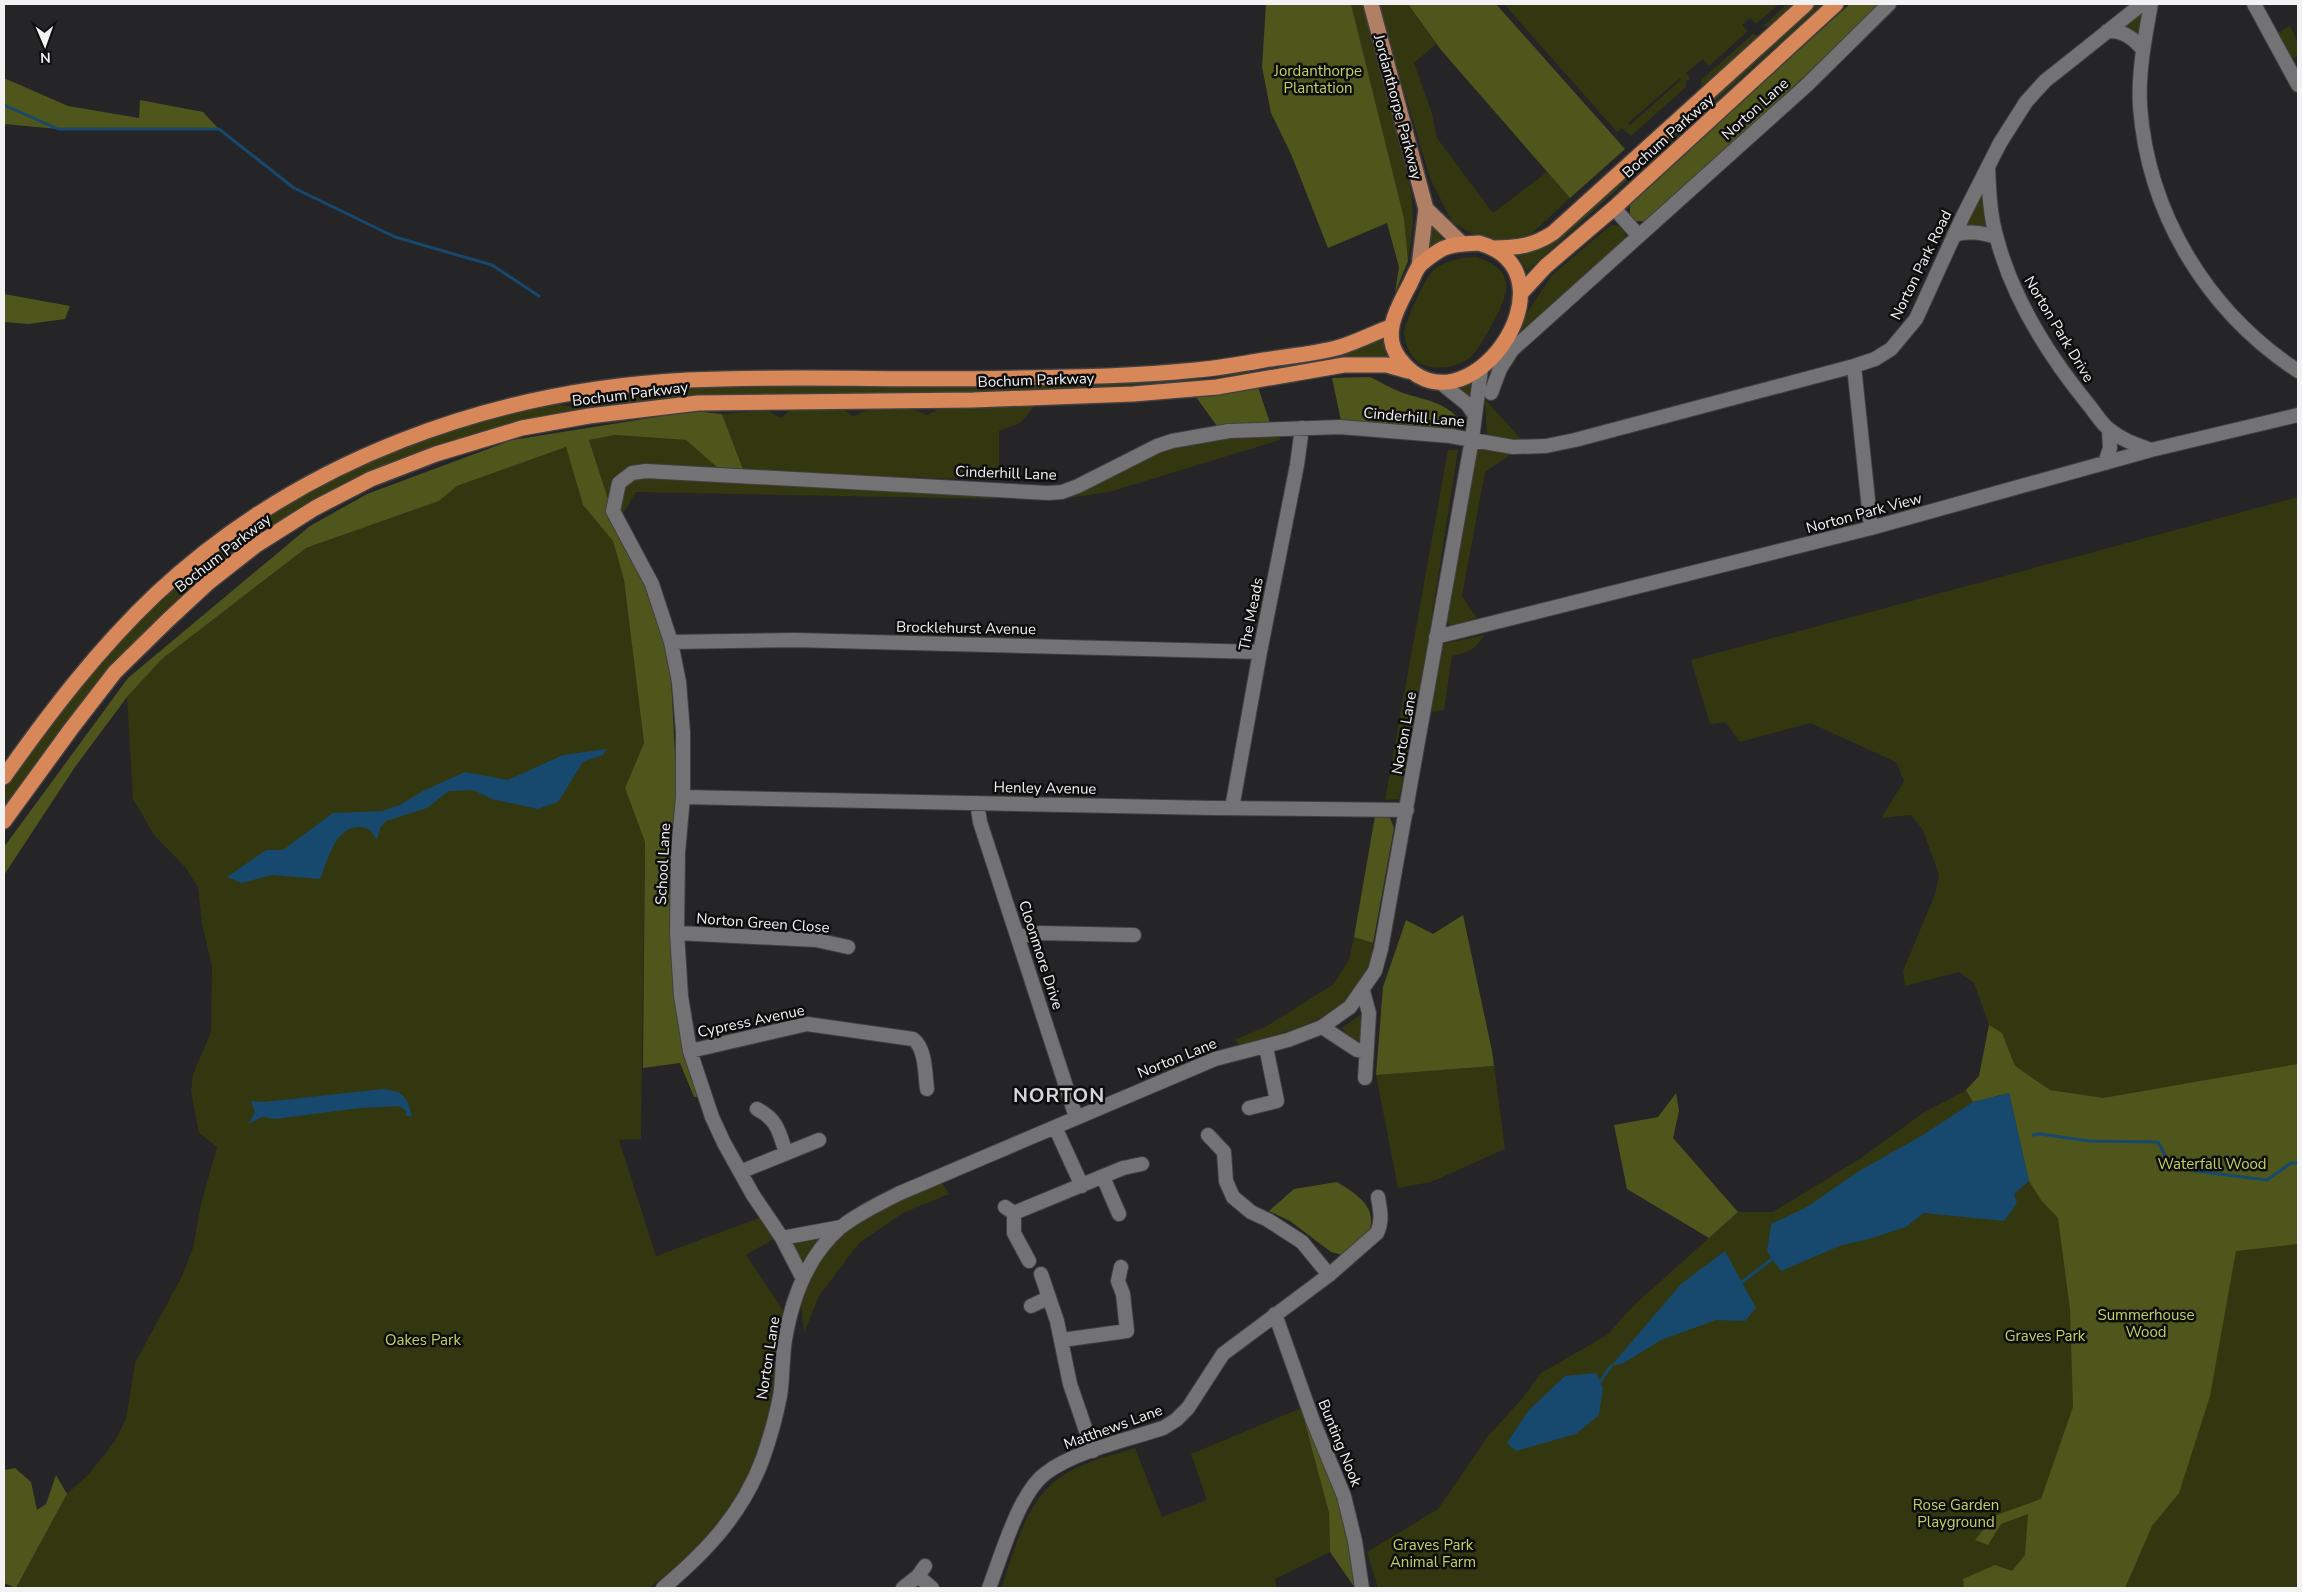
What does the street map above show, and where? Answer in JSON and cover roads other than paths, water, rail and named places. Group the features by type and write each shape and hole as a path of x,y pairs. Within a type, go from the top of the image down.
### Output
{"highway":[{"name":"Bochum Parkway","path":"1494,248 1532,245 1553,233 1806,4"},
{"name":"Bochum Parkway","path":"1522,292 1546,266 1614,208 1836,4"},
{"path":"1479,243 1494,248 1510,262 1518,276 1522,292 1520,311 1499,348 1480,369 1454,382 1441,383 1423,380 1408,371 1394,352 1390,327 1419,266 1441,250 1462,244 1479,243"},
{"name":"Bochum Parkway","path":"4,777 54,708 97,654 158,593 197,559 254,517 320,478 368,454 445,424 496,408 559,395 684,380 804,378 960,379 1123,375 1197,370 1340,347 1390,327"},
{"name":"Bochum Parkway","path":"4,821 71,729 116,672 168,620 210,582 255,546 314,508 371,479 436,454 522,428 589,416 698,403 973,400 1133,394 1217,386 1344,365 1387,365 1408,371"}],"main road":[{"name":"Jordanthorpe Parkway","path":"1370,4 1426,210 1419,266"},
{"path":"1426,210 1462,244"}],"street":[{"name":"Norton Lane","path":"1492,392 1500,369 1512,350 1807,85 1889,4"},
{"name":"Norton Park Road","path":"1472,439 1513,447 1546,446 1854,366 1883,355 1904,336 1916,319 1954,235 2008,126 2045,81 2142,4"},
{"path":"2151,4 2143,50 2140,104 2149,163 2172,228 2205,286 2227,312 2263,346 2298,372"},
{"path":"2254,4 2298,85"},
{"path":"2107,31 2116,31 2127,35 2143,50"},
{"name":"Norton Park Drive","path":"1988,167 1992,216 1996,238 2012,283 2032,320 2069,382 2109,430 2130,442 2151,450"},
{"path":"1614,208 1638,235"},
{"path":"1954,235 1976,232 1996,238"},
{"path":"1854,366 1871,528"},
{"name":"Norton Lane","path":"663,1588 695,1562 718,1538 751,1485 772,1430 780,1396 788,1326 803,1280 814,1255 841,1227 864,1212 900,1193 1215,1059 1266,1046 1322,1027 1350,1007 1363,990 1374,971 1381,949 1472,439 1480,369"},
{"path":"1441,383 1462,400 1474,414"},
{"name":"Norton Park View","path":"1436,637 1871,528 2151,450 2298,413"},
{"name":"Cinderhill Lane","path":"619,483 632,473 646,471 739,478 1062,492 1156,446 1172,441 1229,432 1348,427 1472,439"},
{"name":"The Meads","path":"1232,808 1260,652 1297,465 1302,428"},
{"path":"2105,463 2110,448 2109,430"},
{"name":"School Lane","path":"619,483 613,511 652,584 671,642 679,682 683,732 683,797 678,852 677,933 681,996 690,1050 712,1117 752,1195 782,1238 803,1280"},
{"name":"Brocklehurst Avenue","path":"671,642 795,640 1260,652"},
{"name":"Henley Avenue","path":"683,797 1407,810"},
{"name":"Cloonmore Drive","path":"977,803 980,822 1019,937 1076,1118"},
{"name":"Norton Green Close","path":"677,933 816,940 848,946"},
{"path":"1019,937 1039,933 1134,935"},
{"path":"1363,990 1369,1013 1365,1078"},
{"name":"Cypress Avenue","path":"690,1050 807,1024 913,1039 918,1042 921,1048 927,1089"},
{"path":"1322,1027 1357,1050 1366,1051"},
{"path":"1249,1108 1277,1102 1266,1046"},
{"path":"757,1109 770,1116 776,1124 786,1153"},
{"path":"1055,1127 1082,1186"},
{"path":"1208,1135 1224,1152 1226,1181 1233,1197 1251,1212 1268,1220 1302,1242 1329,1275"},
{"path":"740,1172 819,1140"},
{"path":"1029,1261 1014,1233 1010,1210 1082,1186 1123,1168 1142,1164"},
{"path":"1103,1177 1119,1214"},
{"name":"Matthews Lane","path":"990,1588 1019,1512 1045,1473 1072,1458 1163,1428 1176,1420 1188,1408 1223,1354 1329,1275 1377,1233 1381,1214 1378,1197"},
{"path":"782,1238 841,1227"},
{"path":"1062,1340 1127,1331 1123,1294 1118,1281 1121,1267"},
{"path":"1041,1274 1062,1340 1065,1365 1070,1384 1093,1451"},
{"path":"1031,1306 1048,1298"},
{"name":"Bunting Nook","path":"1275,1314 1313,1421 1344,1496 1355,1541 1362,1588"},
{"path":"903,1588 922,1571 932,1588"}],"water":[{"path":"606,749 603,755 583,762 558,802 538,809 492,799 473,790 449,791 427,808 386,821 380,828 377,840 366,828 351,828 344,832 338,838 320,879 272,875 242,883 227,877 266,850 283,850 333,813 382,811 400,805 423,791 465,772 508,780 563,755"},
{"path":"383,1089 396,1091 404,1096 412,1116 406,1116 406,1111 399,1106 360,1108 275,1119 262,1117 248,1124 255,1112 251,1101 263,1102"},
{"path":"2009,1093 2029,1181 2014,1194 2017,1203 2004,1221 1924,1213 1906,1227 1869,1239 1842,1245 1781,1271 1767,1252 1771,1224 1807,1207 1859,1171 1923,1135 1973,1102"},
{"path":"1725,1251 1756,1308 1745,1321 1716,1320 1661,1340 1624,1363 1611,1366 1681,1284"},
{"path":"1596,1373 1603,1388 1599,1415 1576,1434 1516,1451 1507,1443 1528,1411 1565,1376"}],"waterway":[{"path":"4,105 58,129 219,129 294,188 395,237 492,265 539,296"},
{"path":"2033,1135 2040,1134 2089,1141 2158,1142 2167,1159 2195,1171 2267,1180 2291,1163 2298,1163"},
{"path":"1742,1282 1772,1259"},
{"path":"1600,1382 1611,1366"}],"district":[{"name":"NORTON","path":"1059,1095"}],"park label":[{"name":"Jordanthorpe Plantation","path":"1318,80"},
{"name":"Waterfall Wood","path":"2212,1164"},
{"name":"Summerhouse Wood","path":"2146,1324"},
{"name":"Graves Park","path":"2045,1336"},
{"name":"Oakes Park","path":"423,1340"},
{"name":"Rose Garden Playground","path":"1956,1514"},
{"name":"Graves Park Animal Farm","path":"1433,1554"}]}
